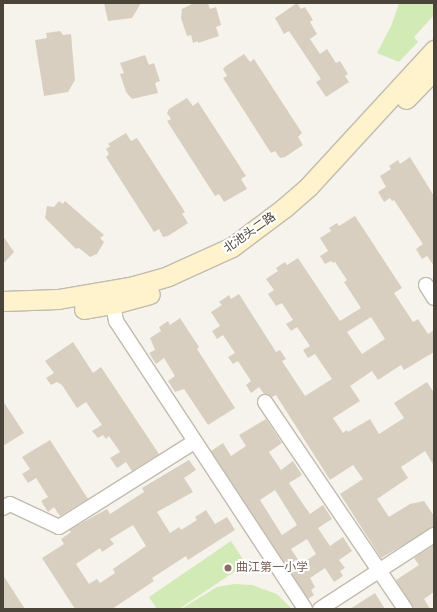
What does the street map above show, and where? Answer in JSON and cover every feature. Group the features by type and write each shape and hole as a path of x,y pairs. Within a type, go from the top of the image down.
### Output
{"main road":[{"name":"北池头二路","path":"3,301 58,299 134,286 168,276 232,247 284,208 309,186 434,50"},
{"name":"北池头二路","path":"3,313 78,310 113,304 186,282 237,256 269,235 316,195 434,70"}],"street":[{"path":"426,285 434,298"},
{"path":"113,304 116,321 194,442 306,609"},
{"path":"265,402 405,609"},
{"path":"3,508 10,504 59,527 194,442"},
{"path":"320,609 434,535"}],"green space":[{"path":"399,3 434,3 434,15 414,37 418,42 399,62 377,53 392,24"},
{"path":"231,541 246,564 179,609 157,609 149,597"},
{"path":"234,584 252,585 277,594 292,609 181,609 217,587"}],"building":[{"path":"104,3 141,3 132,18 108,21"},
{"path":"194,3 208,3 210,9 216,7 221,25 216,27 219,36 198,43 198,41 193,43 191,35 187,36 181,18 182,9"},
{"path":"297,3 301,9 305,7 313,20 310,22 317,34 310,39 320,54 327,49 336,63 340,61 348,74 345,76 349,82 326,97 316,82 321,79 289,31 284,34 275,18"},
{"path":"60,31 63,35 71,34 75,80 68,92 44,96 35,40 47,38 46,33"},
{"path":"244,54 250,62 254,59 302,133 298,137 303,145 285,157 280,158 275,151 271,153 223,78 227,76 223,69"},
{"path":"145,55 149,65 154,63 160,81 155,83 158,93 132,99 126,92 120,74 124,73 120,63"},
{"path":"187,98 193,106 198,102 246,176 241,179 247,189 224,202 219,194 215,196 167,121 171,119 167,113 169,109"},
{"path":"126,133 131,141 137,138 185,212 182,214 188,223 168,236 163,237 159,229 154,232 106,157 109,154 106,149 110,146 108,144"},
{"path":"410,157 434,196 434,266 427,256 422,259 416,249 423,244 394,200 392,201 390,198 384,202 378,192 386,187 380,176 391,169 389,166 398,160 400,164"},
{"path":"59,201 63,204 65,201 104,235 100,238 104,242 97,254 90,257 79,248 76,249 45,218 47,206 54,207"},
{"path":"355,216 402,288 394,293 413,322 418,319 428,334 434,330 434,352 404,370 401,365 378,380 372,371 350,386 360,401 333,418 343,433 347,430 348,432 370,419 379,434 404,418 394,403 427,382 434,393 434,466 425,451 401,467 408,478 377,499 389,517 410,504 424,501 434,516 434,527 381,558 340,494 363,479 353,465 330,480 276,395 272,397 264,394 259,387 251,393 246,385 251,381 238,361 233,364 228,357 235,353 223,335 217,339 212,331 220,326 211,312 222,305 219,302 229,295 231,299 239,294 276,352 280,350 286,359 282,361 305,396 332,379 315,354 308,358 303,350 310,346 297,327 291,331 286,324 293,320 282,303 276,306 268,294 274,290 266,279 278,271 276,268 285,262 287,265 298,258 340,321 361,308 344,282 347,280 335,262 333,263 331,261 325,264 320,256 328,251 320,238 331,231 329,228 337,223 339,226","holes":["371,317 385,339 362,354 347,332"]},
{"path":"3,236 14,252 3,264"},
{"path":"180,318 199,347 197,349 235,408 208,425 184,389 175,392 168,381 175,376 164,358 156,364 149,353 155,350 150,338 161,331 159,327 168,321 170,325"},
{"path":"73,342 93,373 101,367 159,454 132,471 126,462 117,468 110,458 120,452 109,436 106,439 103,435 98,438 92,431 102,425 86,402 77,408 62,385 57,382 51,385 46,378 54,373 45,361"},
{"path":"3,401 24,433 3,446"},
{"path":"266,419 282,443 269,452 281,470 293,461 302,475 289,483 310,514 323,505 332,519 318,528 330,546 343,537 352,551 339,560 345,568 340,571 343,576 334,582 325,568 310,578 315,587 311,590 314,595 308,599 211,451 223,443 231,456 246,446 239,435","holes":["275,490 297,525 282,535 260,500","307,539 316,554 301,564 291,549"]},
{"path":"50,440 88,499 60,516 54,507 48,512 41,501 48,497 36,478 28,483 22,474 30,469 22,457"},
{"path":"189,460 196,470 184,478 193,492 157,512 170,533 179,527 181,530 197,520 195,517 206,510 215,524 227,517 235,530 188,560 186,556 152,578 154,581 112,609 75,609 42,558 64,544 61,539 71,532 69,530 107,509 110,514 144,492 142,488","holes":["133,525 146,546 113,569 115,573 100,583 97,579 89,584 76,564 100,548 102,552 114,544 110,539"]},
{"path":"434,545 434,592 424,599 430,609 413,609 396,580 419,565 414,558"},
{"path":"3,575 25,609 3,609"},
{"path":"375,593 385,609 350,609"}],"place":[{"name":"曲江第一小学","path":"228,568"}]}
